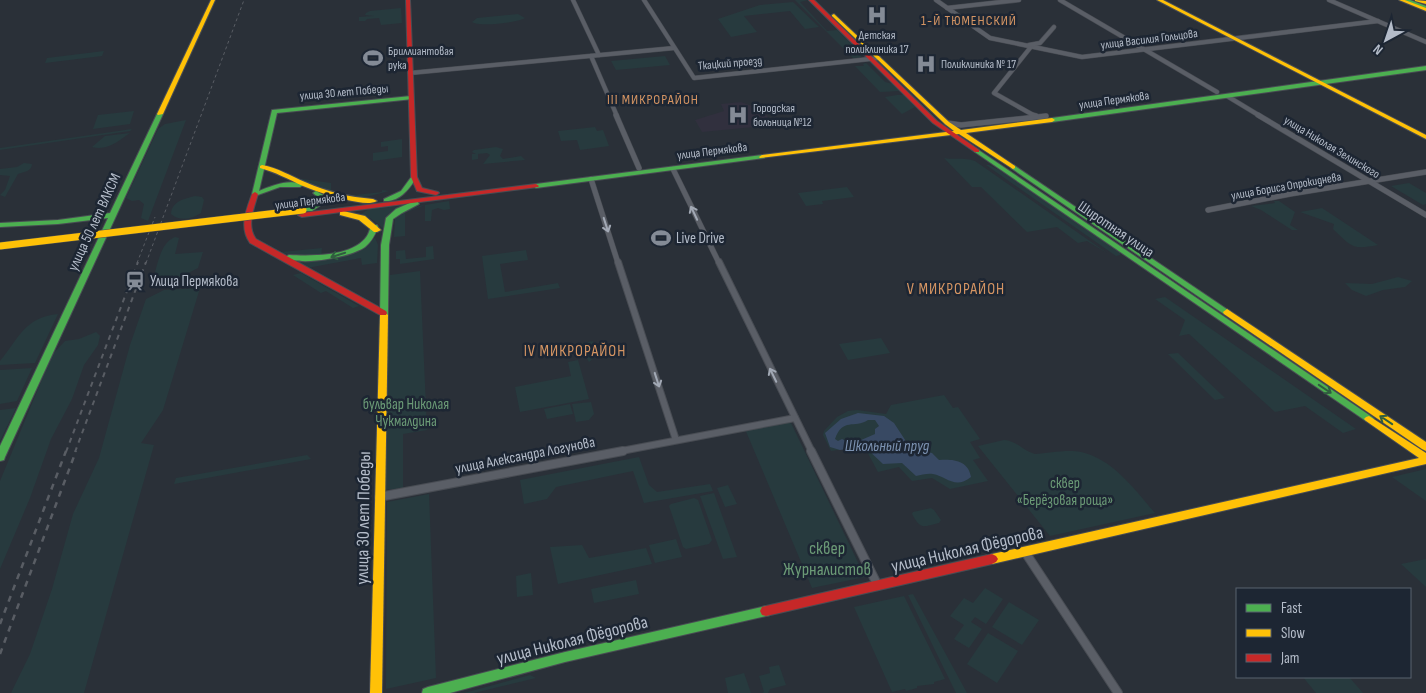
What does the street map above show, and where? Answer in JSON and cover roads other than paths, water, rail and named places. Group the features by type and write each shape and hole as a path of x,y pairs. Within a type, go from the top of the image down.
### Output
{"main road":[{"name":"улица 50 лет ВЛКСМ","path":"0,457 213,0"},
{"name":"улица 30 лет Победы","path":"408,0 414,177"},
{"name":"Широтная улица","path":"811,0 935,122 952,129"},
{"name":"Широтная улица","path":"818,0 952,129 1426,459"},
{"path":"1159,0 1236,38"},
{"path":"1165,0 1426,135"},
{"path":"1400,0 1426,7"},
{"path":"1412,1 1426,7"},
{"name":"улица Пермякова","path":"0,250 373,201 673,169 1046,116 1228,96 1426,64"},
{"name":"улица Пермякова","path":"0,246 304,211 323,212 639,168 1136,106 1217,92 1426,68"},
{"name":"улица 30 лет Победы","path":"383,313 251,240 247,232 277,111 411,98"},
{"path":"264,167 303,186 324,199 319,205 304,211"},
{"path":"264,167 332,196 352,200 373,201"},
{"name":"улица 30 лет Победы","path":"264,167 253,230 256,238 272,251"},
{"path":"414,177 419,190 439,195"},
{"path":"386,200 404,192 414,177"},
{"path":"260,193 279,184 303,186"},
{"name":"улица 30 лет Победы","path":"376,693 385,246 388,223 392,216 415,204 439,195"},
{"path":"323,212 357,216 366,220 380,234 385,246"},
{"path":"0,225 58,222 112,215"},
{"name":"Широтная улица","path":"1080,218 1426,447"},
{"path":"272,251 303,259 334,256 368,241 374,234 374,227"},
{"name":"улица Николая Фёдорова","path":"428,693 566,657 1426,459"}],"street":[{"path":"573,0 599,55"},
{"path":"410,73 674,48 644,0"},
{"name":"улица Василия Гольцова","path":"936,0 987,37 1082,57 1378,21"},
{"path":"947,8 1019,0"},
{"path":"1060,0 1217,92"},
{"path":"1329,0 1426,42"},
{"path":"1026,115 1011,101 994,93 1028,47 1039,44 1054,27"},
{"name":"Ткацкий проезд","path":"674,48 694,78 879,58"},
{"path":"591,56 639,168"},
{"name":"улица Николая Зелинского","path":"1228,96 1426,215"},
{"name":"улица Пермякова","path":"952,129 961,125 1026,115 1046,116"},
{"path":"673,169 878,586"},
{"name":"улица Бориса Опрокиднева","path":"1208,210 1426,172"},
{"path":"591,179 676,440"},
{"name":"улица Александра Логунова","path":"379,497 795,418"},
{"path":"1025,552 1118,693"}],"water":[{"name":"Школьный пруд","path":"858,413 884,416 894,423 911,449 932,453 939,460 959,462 967,467 971,477 965,481 955,482 933,474 916,476 902,463 883,464 865,447 840,450 830,447 825,433 841,419","holes":["875,420 879,426 875,429 875,434 852,444 842,439 838,441 835,439 838,432 845,426"]}],"railway":[{"path":"146,263 244,0"},
{"path":"137,263 155,217"},
{"path":"66,452 138,262"},
{"path":"75,452 146,262"},
{"path":"0,624 66,451"},
{"path":"0,654 76,451"}],"place":[{"name":"Детская поликлиника 17","path":"877,15"},
{"name":"Бриллиантовая рука","path":"373,58"},
{"name":"Поликлиника № 17","path":"926,64"},
{"name":"Городская больница №12","path":"738,115"},
{"name":"Live Drive","path":"661,238"},
{"name":"Улица Пермякова","path":"135,281"}],"district":[{"name":"1-Й ТЮМЕНСКИЙ","path":"969,20"},
{"name":"III МИКРОРАЙОН","path":"653,99"},
{"name":"V МИКРОРАЙОН","path":"956,288"},
{"name":"IV МИКРОРАЙОН","path":"575,350"}],"park label":[{"name":"бульвар Николая Чукмалдина","path":"406,412"},
{"name":"сквер «Берёзовая роща»","path":"1065,492"},
{"name":"сквер Журналистов","path":"827,558"}]}
